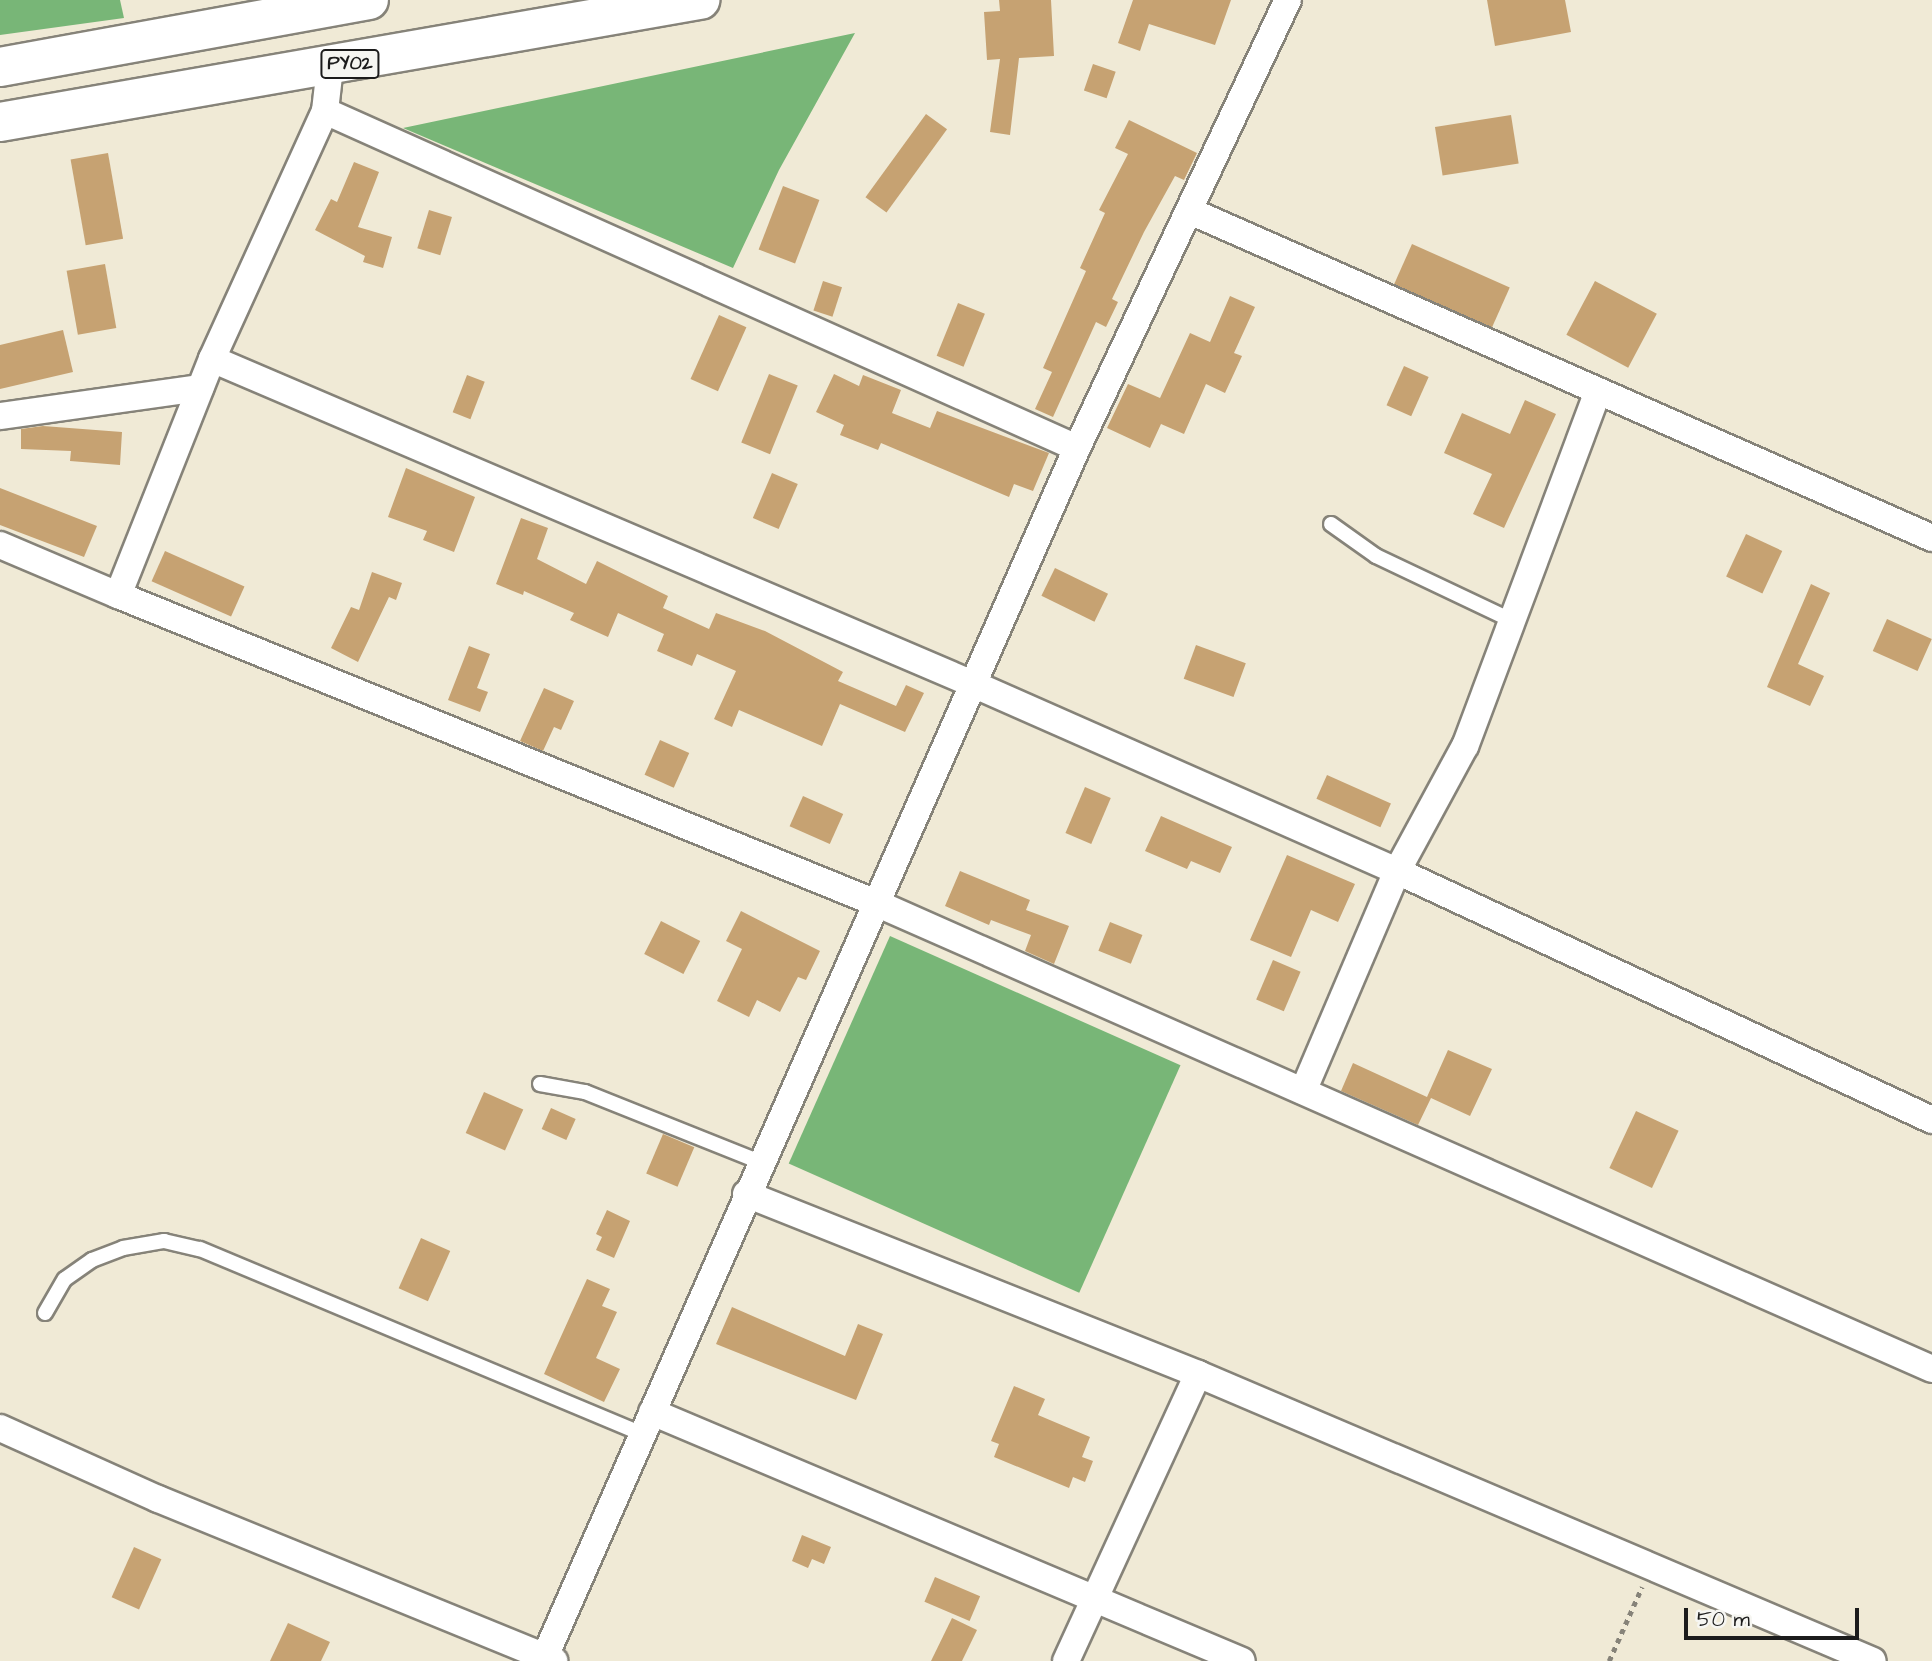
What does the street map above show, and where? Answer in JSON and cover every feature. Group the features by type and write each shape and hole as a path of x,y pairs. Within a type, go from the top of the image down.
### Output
{"highway":[{"path":"0,67 369,0"},
{"name":"PY02","path":"0,122 330,67 699,0"}],"street":[{"path":"0,1428 158,1499 547,1660 746,1194 1077,447 1288,0"},
{"path":"118,595 212,359 325,111 330,67"},
{"path":"325,111 1077,447"},
{"path":"1189,211 1932,538"},
{"path":"212,359 973,684 1397,871 1932,1119"},
{"path":"0,416 200,388"},
{"path":"1303,1091 1397,871 1465,746 1598,391"},
{"path":"0,545 876,903 1932,1369"},
{"path":"746,1194 1198,1374 1873,1661"},
{"path":"1066,1661 1097,1600 1198,1374"},
{"path":"647,1423 1097,1600 1242,1661"}],"lane":[{"path":"1331,524 1376,556 1511,620"},
{"path":"540,1084 585,1093 760,1162"},
{"path":"45,1313 65,1279 92,1260 124,1248 164,1241 200,1249 647,1423"}],"path":[{"path":"1609,1661 1650,1567"}],"green space":[{"path":"0,0 120,0 124,18 0,35"},
{"path":"855,33 779,170 733,268 403,128"},
{"path":"890,936 1181,1065 1079,1293 789,1163"}],"building":[{"path":"999,0 1051,0 1054,56 1019,58 1010,135 990,132 1000,59 987,60 984,12 1000,11"},
{"path":"1133,0 1231,0 1215,45 1149,24 1140,51 1118,43"},
{"path":"1487,0 1565,0 1571,32 1495,46"},
{"path":"1093,64 1116,72 1107,98 1084,90"},
{"path":"926,114 947,129 886,213 865,197"},
{"path":"1511,115 1519,163 1443,175 1435,127"},
{"path":"1129,120 1197,153 1184,180 1175,176 1144,232 1112,299 1118,302 1106,327 1096,322 1053,417 1035,409 1052,372 1043,368 1086,271 1080,268 1105,213 1099,210 1128,154 1115,148"},
{"path":"108,153 123,239 86,245 71,160"},
{"path":"354,162 379,172 358,227 392,237 383,268 363,262 365,256 315,230 331,199 337,202"},
{"path":"783,186 819,200 795,263 759,249"},
{"path":"429,210 452,217 440,255 417,248"},
{"path":"1412,244 1510,288 1492,328 1394,284"},
{"path":"105,264 116,328 78,335 67,271"},
{"path":"823,281 842,287 832,317 813,310"},
{"path":"1595,281 1657,314 1628,368 1566,335"},
{"path":"1230,296 1255,307 1234,353 1242,356 1225,393 1206,384 1184,434 1161,424 1150,448 1107,428 1128,384 1160,398 1190,333 1210,342"},
{"path":"958,303 985,314 964,367 937,356"},
{"path":"719,315 746,327 718,391 691,379"},
{"path":"63,330 73,372 0,389 0,345"},
{"path":"1404,366 1429,377 1411,416 1387,405"},
{"path":"769,374 798,386 770,454 741,443"},
{"path":"834,374 859,386 863,375 901,390 892,413 930,428 937,411 1049,453 1033,491 1014,484 1009,497 881,443 878,450 840,435 844,425 816,412"},
{"path":"467,375 485,382 470,419 453,412"},
{"path":"1525,400 1556,414 1504,528 1473,514 1492,474 1444,453 1462,413 1510,434"},
{"path":"43,426 122,432 120,465 70,461 71,451 21,449 21,429"},
{"path":"406,468 475,497 454,552 423,540 427,531 388,517"},
{"path":"772,473 798,484 779,529 753,518"},
{"path":"0,488 97,526 84,557 0,525"},
{"path":"521,518 548,528 537,559 586,584 597,561 668,596 663,608 709,629 716,613 765,631 843,672 838,681 896,706 906,685 924,693 905,732 840,704 822,746 739,710 732,727 714,719 736,671 697,654 692,666 657,651 664,634 618,613 608,637 570,620 574,613 524,591 523,595 496,584"},
{"path":"1746,534 1782,551 1762,594 1726,577"},
{"path":"165,551 244,586 231,617 152,581"},
{"path":"1055,568 1108,594 1094,622 1041,596"},
{"path":"372,572 402,583 396,600 389,597 358,662 331,648 351,607 359,610"},
{"path":"1811,584 1830,593 1798,664 1824,676 1810,706 1767,687"},
{"path":"1887,619 1932,639 1918,671 1873,651"},
{"path":"1196,645 1246,663 1233,697 1184,679"},
{"path":"469,646 490,654 477,688 488,692 480,712 448,700"},
{"path":"544,688 574,701 561,730 554,727 543,751 520,741"},
{"path":"660,740 689,753 674,788 645,775"},
{"path":"1327,775 1391,803 1380,827 1316,799"},
{"path":"1085,787 1111,798 1091,844 1065,833"},
{"path":"803,796 843,814 830,844 790,826"},
{"path":"1161,816 1232,847 1220,873 1191,861 1187,869 1145,851"},
{"path":"1287,855 1355,884 1338,922 1311,910 1291,957 1250,940"},
{"path":"960,871 1030,900 1026,910 1069,926 1054,964 1025,951 1031,935 991,920 989,925 945,906"},
{"path":"741,911 820,951 806,980 798,977 780,1012 757,1000 749,1017 717,1001 742,949 726,941"},
{"path":"661,921 700,941 683,974 644,954"},
{"path":"1110,922 1142,935 1131,964 1098,951"},
{"path":"1273,960 1301,972 1284,1011 1256,1000"},
{"path":"1448,1050 1492,1069 1470,1116 1431,1098 1418,1125 1341,1091 1353,1063 1427,1097"},
{"path":"484,1092 523,1109 505,1151 466,1133"},
{"path":"551,1108 576,1119 566,1140 542,1129"},
{"path":"1636,1111 1679,1131 1652,1188 1609,1168"},
{"path":"663,1134 694,1147 677,1187 646,1174"},
{"path":"607,1210 630,1221 614,1258 596,1250 602,1237 596,1234"},
{"path":"421,1238 450,1251 428,1301 399,1288"},
{"path":"587,1279 610,1289 602,1306 617,1312 596,1358 620,1369 604,1402 544,1374"},
{"path":"732,1307 845,1356 858,1324 883,1334 856,1400 716,1344"},
{"path":"1014,1386 1045,1399 1038,1415 1090,1437 1082,1457 1093,1461 1085,1482 1073,1477 1069,1488 994,1457 999,1444 991,1441"},
{"path":"802,1535 831,1547 824,1564 812,1559 808,1568 792,1561"},
{"path":"134,1547 161,1559 139,1609 112,1597"},
{"path":"935,1577 980,1596 970,1621 924,1602"},
{"path":"952,1618 977,1630 962,1661 931,1661"},
{"path":"288,1623 330,1642 321,1661 270,1661"}]}
